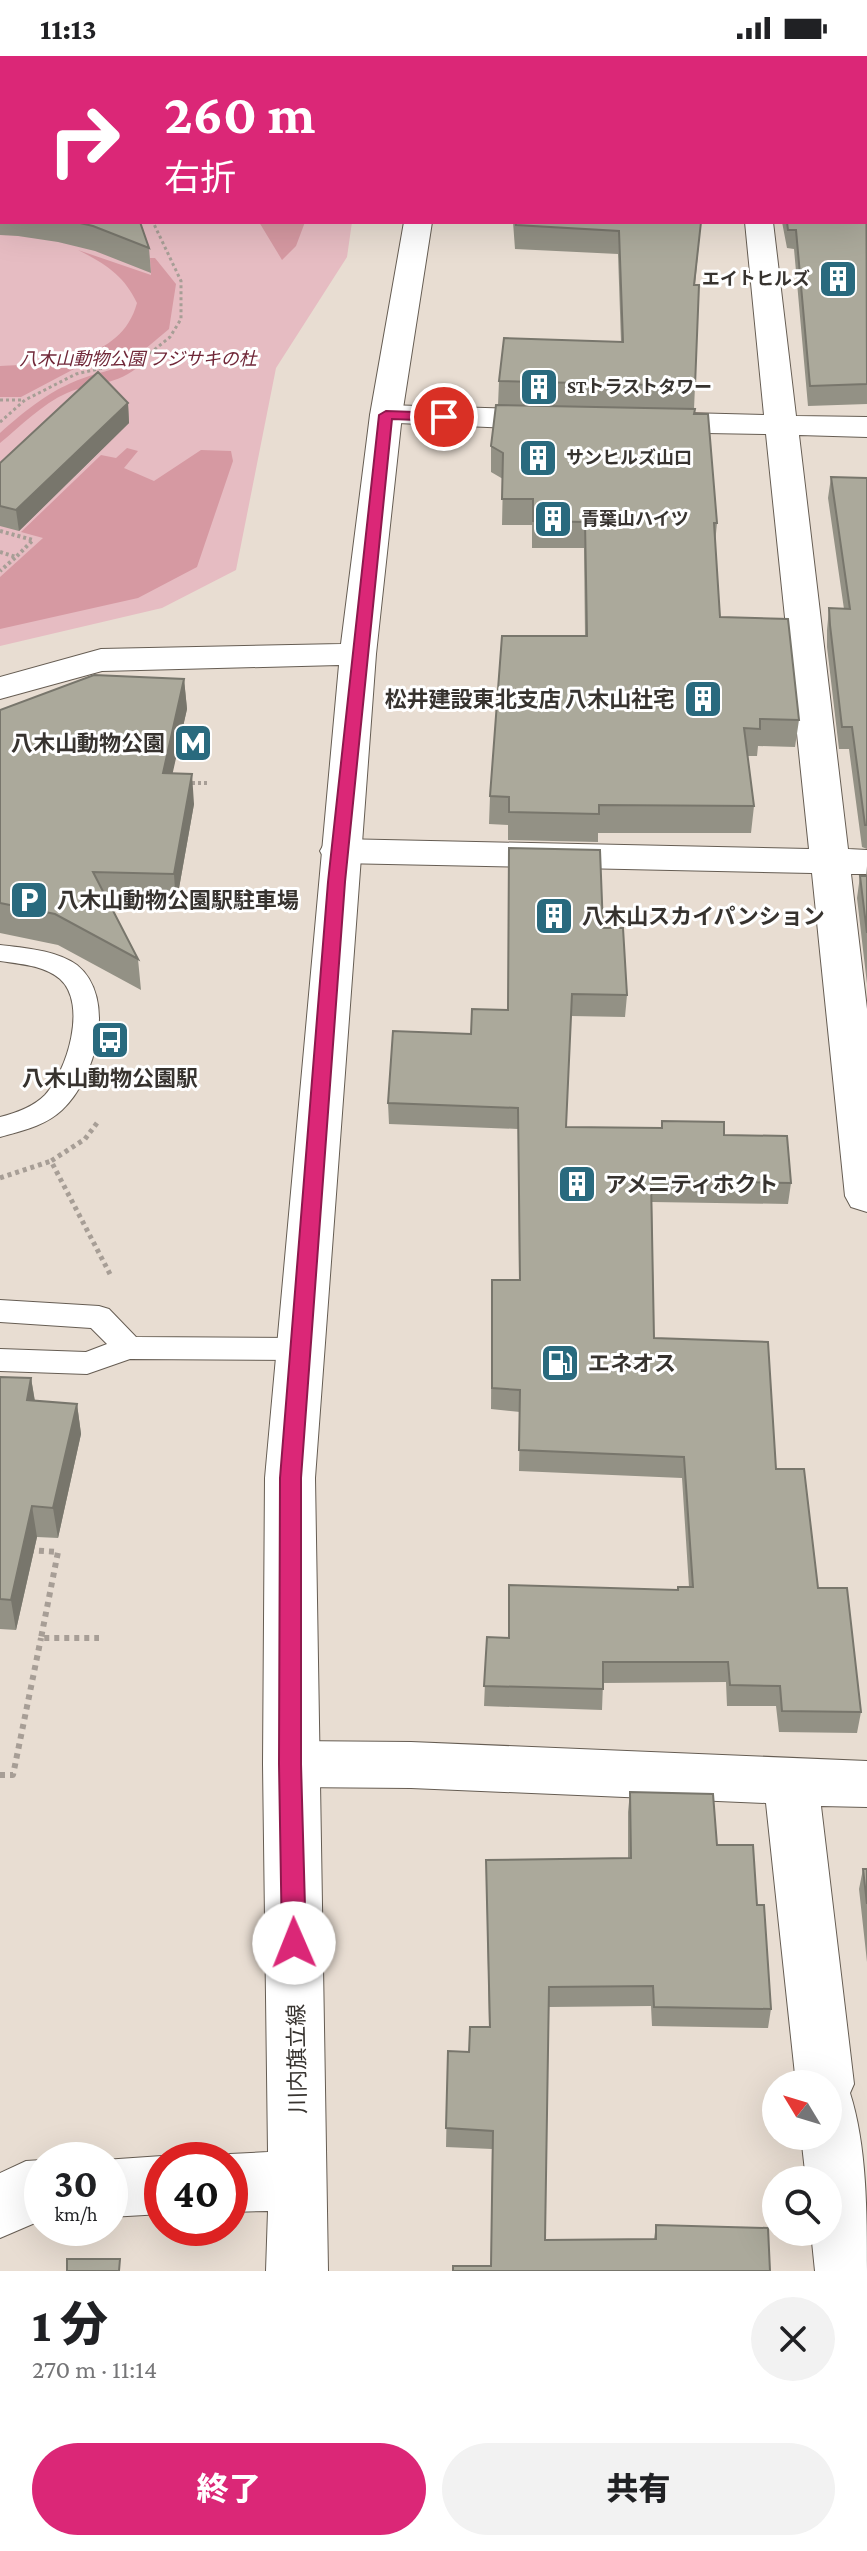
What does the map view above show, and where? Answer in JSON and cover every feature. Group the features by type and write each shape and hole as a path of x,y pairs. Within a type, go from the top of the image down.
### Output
{"street":[{"name":"川内旗立線","path":"297,2271 299,2181 290,1764 290,1478 339,851 358,654 386,415 418,224"},
{"path":"759,224 780,426 848,861 867,1196"},
{"path":"386,415 867,427"},
{"path":"0,688 101,660 358,654"},
{"path":"339,851 848,861"},
{"path":"290,1764 411,1765 867,1784"},
{"path":"791,1782 823,2070"},
{"path":"832,2150 846,2271"},
{"path":"248,2182 299,2181"},
{"path":"0,2208 24,2192"}],"lane":[{"path":"0,953 41,961 69,972 86,997 87,1015 72,1078 53,1103 22,1121 0,1127"},
{"path":"0,1311 99,1317 129,1348"},
{"path":"0,1360 87,1363 129,1348 299,1349"}],"path":[{"path":"0,422 25,400 76,374 143,359 170,337 181,319 181,281 154,224"},
{"path":"0,400 25,400"},
{"path":"0,571 33,540 4,530"},
{"path":"0,552 16,557"},
{"path":"178,783 209,783"},
{"path":"0,1178 51,1161"},
{"path":"0,1775 13,1775 58,1552 15,1549"},
{"path":"41,1638 99,1638"}],"green space":[{"name":"八木山動物公園 フジサキの杜","path":"0,224 352,224 347,257 276,368 236,570 162,608 0,646"}],"shaded area":[{"path":"260,224 304,224 296,246 282,260"},
{"path":"78,250 151,275 150,258 155,258 176,284 169,329 138,355 74,369 21,397 0,397 0,366 82,356 116,337 129,323 137,303 132,293 105,265"},
{"path":"143,363 114,380 78,389 58,398 0,443 0,433 50,394 99,373"},
{"path":"127,448 138,451 124,468 154,481 201,450 231,451 233,461 197,567 138,598 0,629 0,577 43,538 21,532 101,455 116,458"}],"building":[{"path":"84,224 141,224 149,248"},
{"path":"701,224 694,285 699,285 695,386 499,381 504,338 623,342 619,231 516,225"},
{"path":"787,224 866,224 867,384 810,386 796,230 788,230"},
{"path":"98,372 128,403 16,510 0,506 0,463"},
{"path":"496,405 695,409 694,414 708,414 717,523 714,523 720,617 788,619 799,720 760,719 760,729 744,728 754,806 599,805 599,814 509,812 509,797 490,796 502,636 587,636 585,522 533,521 533,499 502,499 503,453 491,446"},
{"path":"831,477 867,478 867,825 852,727 842,727 830,625 829,608 850,609"},
{"path":"94,675 184,679 163,773 192,774 174,874 93,872 138,959 55,914 0,903 0,710"},
{"path":"509,848 600,850 603,928 623,928 627,995 572,994 566,1127 662,1128 662,1121 724,1122 724,1135 787,1136 791,1183 651,1180 654,1338 768,1342 776,1469 804,1469 818,1588 847,1588 861,1712 782,1711 780,1686 730,1685 728,1662 603,1662 603,1689 484,1686 487,1637 509,1638 509,1585 678,1590 678,1587 693,1587 684,1457 519,1450 520,1390 492,1388 492,1280 520,1280 518,1108 388,1103 393,1031 471,1034 472,1009 508,1010"},
{"path":"860,876 867,876 867,933"},
{"path":"0,1377 31,1378 27,1400 77,1404 53,1508 32,1506 11,1600 0,1599"},
{"path":"630,1792 713,1794 717,1845 753,1845 757,1905 764,1905 771,2009 654,2007 653,1986 549,1987 545,2240 656,2239 656,2225 762,2228 762,2246 769,2246 770,2271 453,2271 453,2266 491,2266 493,2131 446,2128 448,2051 469,2052 470,2027 490,2027 486,1860 631,1858"},
{"path":"863,1869 867,1869 867,1904"},
{"path":"67,2259 120,2259 119,2271 67,2271"}],"place":[{"name":"エイトヒルズ","path":"838,279"},
{"name":"STトラストタワー","path":"539,387"},
{"name":"サンヒルズ山口","path":"538,458"},
{"name":"青葉山ハイツ","path":"553,519"},
{"name":"松井建設東北支店 八木山社宅","path":"703,699"},
{"name":"八木山動物公園","path":"193,743"},
{"name":"八木山動物公園駅駐車場","path":"29,900"},
{"name":"八木山スカイパンション","path":"554,916"},
{"name":"八木山動物公園駅","path":"110,1040"},
{"name":"アメニティホクト","path":"577,1184"},
{"name":"エネオス","path":"560,1363"}],"route":[{"path":"294,1943 290,1764 290,1478 339,851 358,654 386,415 444,417"}]}
